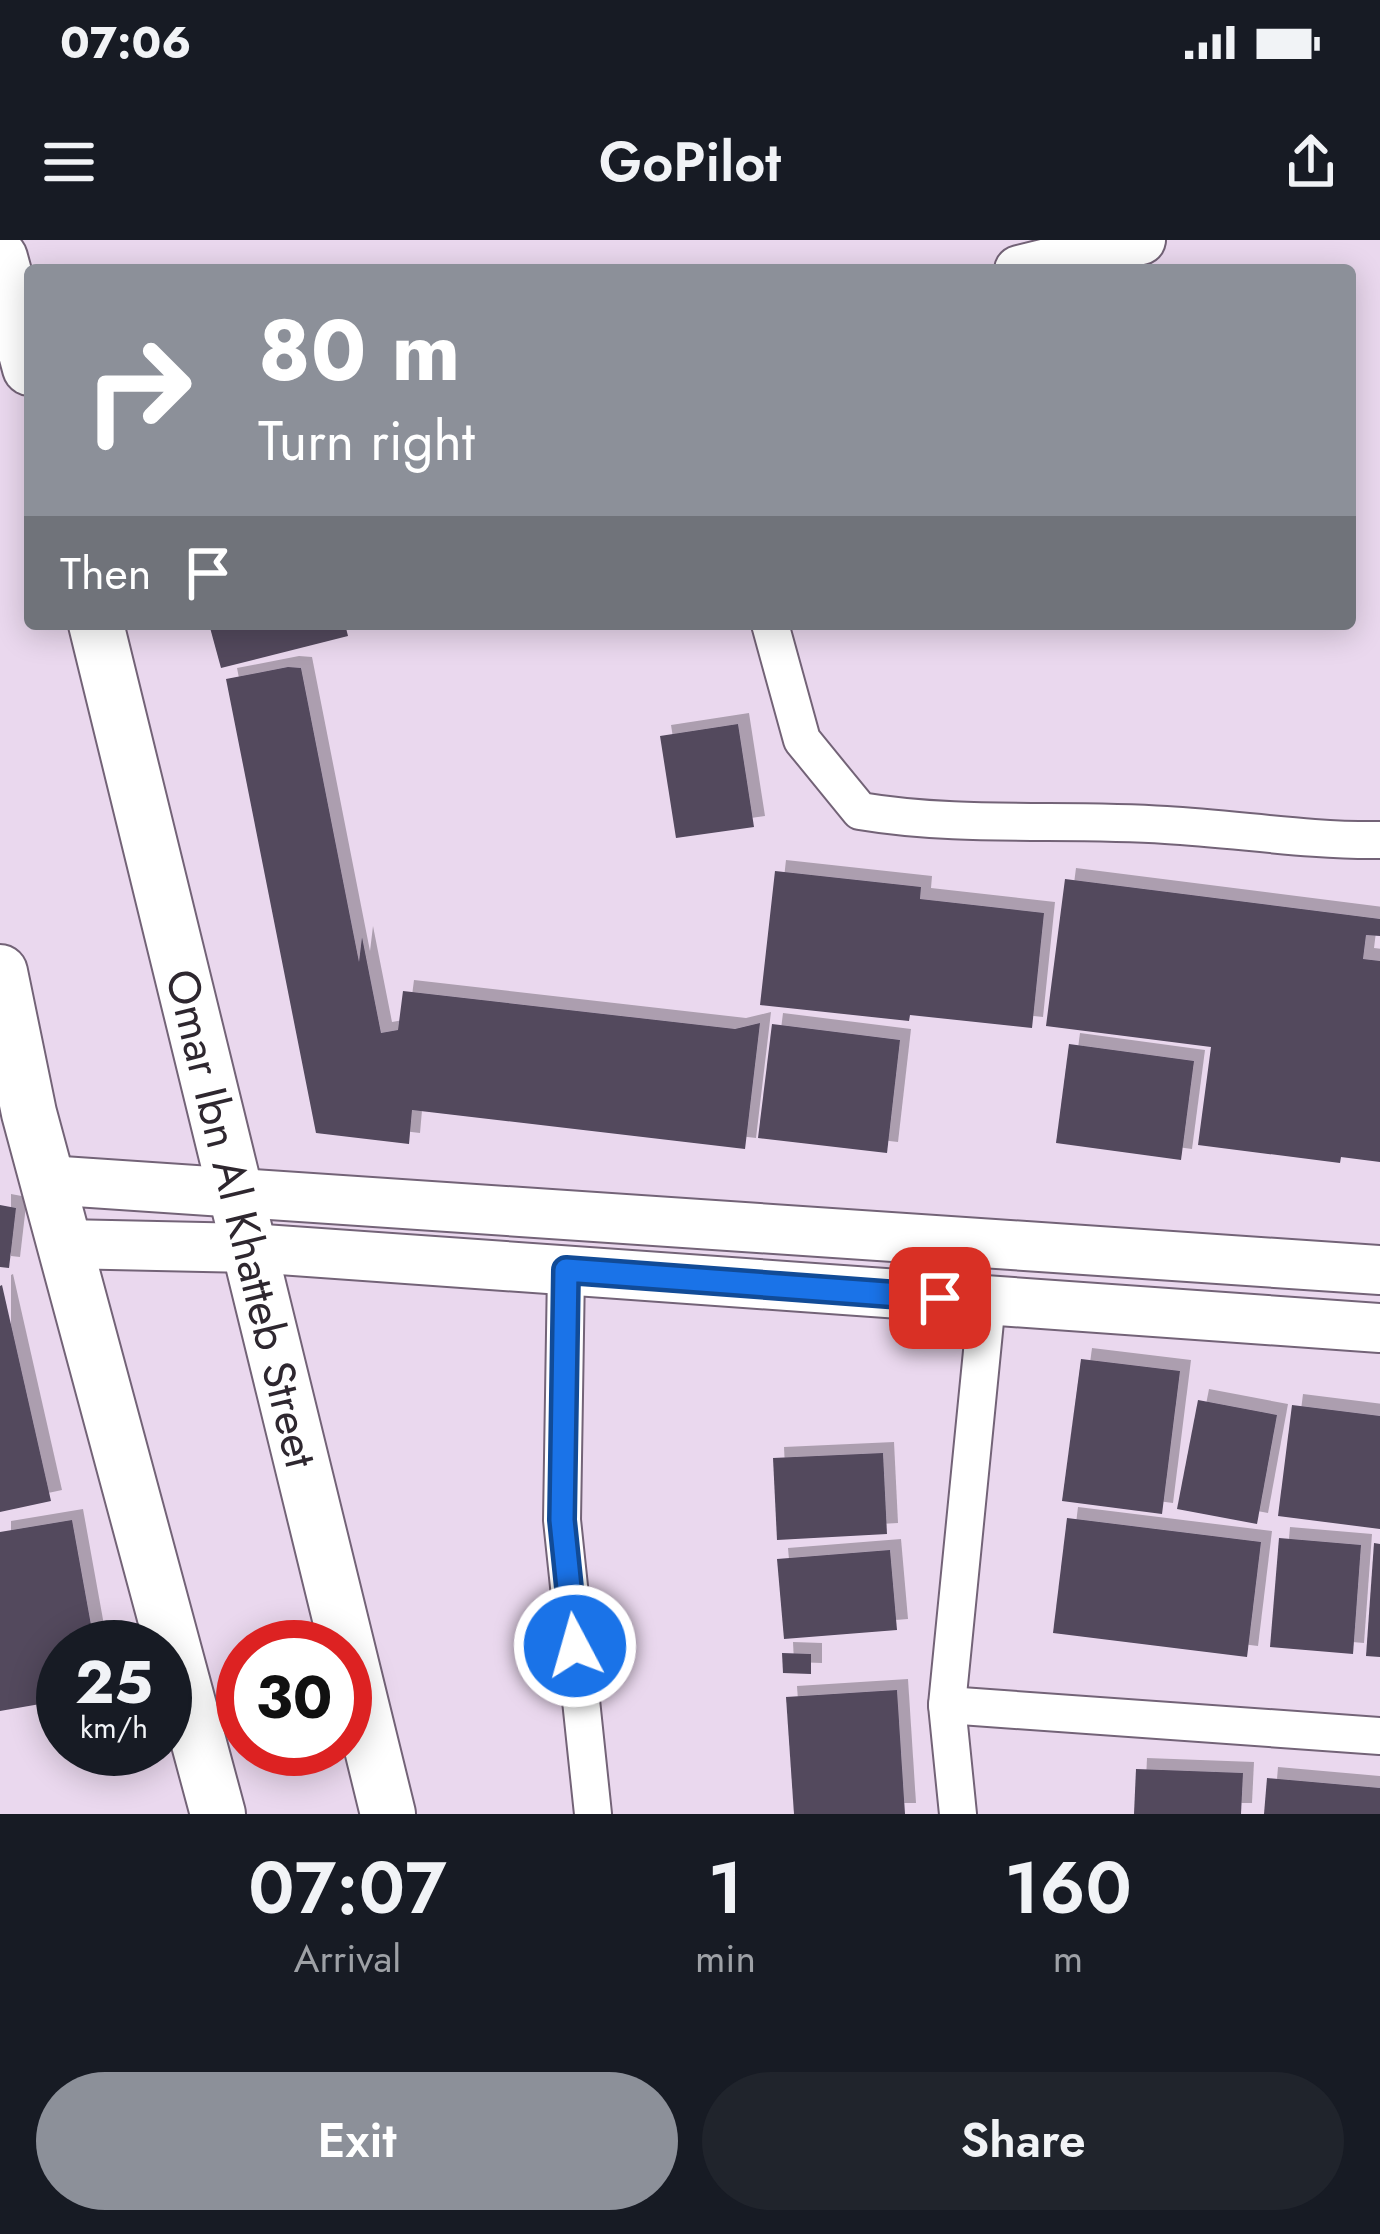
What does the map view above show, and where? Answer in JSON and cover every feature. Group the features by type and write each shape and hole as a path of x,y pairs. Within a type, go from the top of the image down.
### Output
{"main road":[{"path":"0,257 24,346"},
{"name":"Omar Ibn Al Khatteb Street","path":"97,630 388,1814"},
{"path":"2,988 15,1103 47,1180 218,1814"}],"street":[{"path":"1043,264 1141,240"},
{"path":"772,630 802,740 860,811 910,820 1165,824 1330,841 1380,840"},
{"path":"47,1180 1380,1270"},
{"path":"64,1244 250,1248 1380,1328"},
{"path":"566,1270 562,1520 593,1814"},
{"path":"958,1814 947,1706 987,1301"},
{"path":"947,1706 1380,1736"}],"building":[{"path":"211,630 346,630 348,636 221,668"},
{"path":"301,668 359,962 362,937 381,1033 398,1030 403,991 735,1029 760,1023 745,1149 412,1110 409,1144 316,1133 226,679"},
{"path":"738,724 754,827 676,838 660,736"},
{"path":"775,871 921,887 920,899 1044,913 1032,1028 760,1005"},
{"path":"1065,879 1380,919 1380,936 1366,935 1363,959 1380,961 1380,1162 1341,1157 1340,1163 1198,1145 1211,1047 1046,1026"},
{"path":"772,1024 900,1040 887,1153 758,1138"},
{"path":"1069,1044 1194,1061 1181,1160 1056,1143"},
{"path":"0,1205 16,1208 9,1268 0,1267"},
{"path":"0,1286 51,1501 0,1512"},
{"path":"1081,1359 1180,1371 1162,1514 1062,1501"},
{"path":"1198,1400 1277,1415 1257,1524 1177,1509"},
{"path":"1292,1405 1380,1416 1380,1529 1278,1516"},
{"path":"883,1453 887,1534 777,1540 773,1458"},
{"path":"1067,1518 1261,1542 1247,1657 1053,1633"},
{"path":"72,1520 90,1620 36,1620 36,1705 0,1711 0,1532"},
{"path":"1279,1538 1361,1545 1353,1654 1270,1647"},
{"path":"1374,1543 1380,1544 1380,1657 1366,1656"},
{"path":"890,1550 897,1630 784,1639 777,1559"},
{"path":"782,1653 811,1654 811,1674 783,1673"},
{"path":"897,1690 905,1814 794,1814 786,1697"},
{"path":"1136,1769 1243,1773 1241,1814 1134,1814"},
{"path":"1267,1778 1380,1788 1380,1814 1264,1814"}],"route":[{"path":"575,1646 562,1520 566,1270 940,1298"}]}
